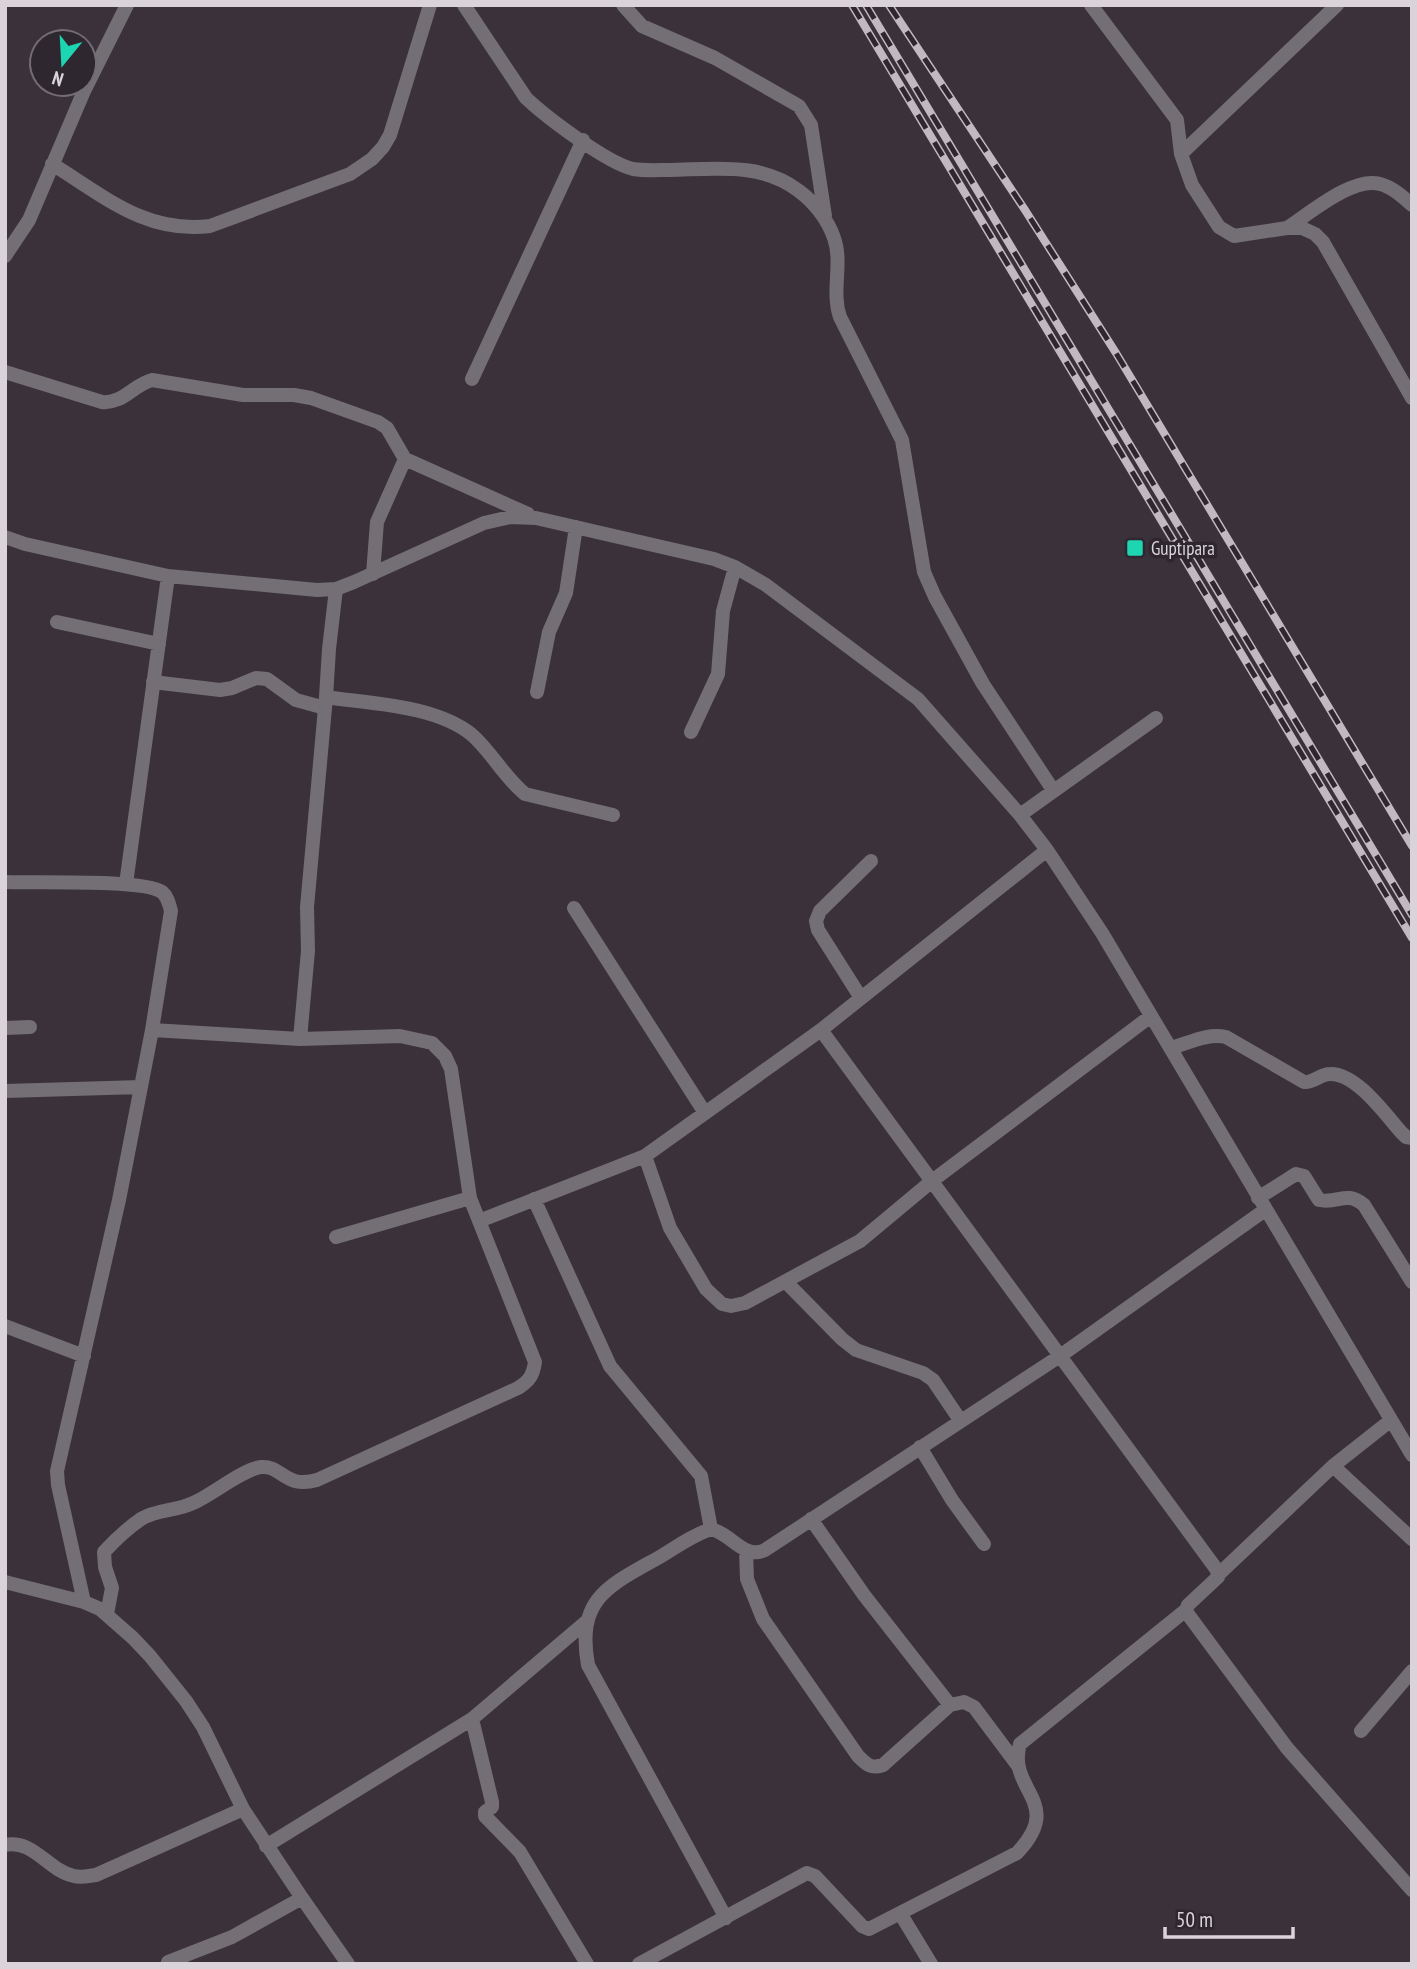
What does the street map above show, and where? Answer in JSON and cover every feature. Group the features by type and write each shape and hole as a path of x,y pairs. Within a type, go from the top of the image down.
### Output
{"street":[{"path":"5,256 29,220 94,67 127,5"},
{"path":"52,164 142,219 188,229 210,226 350,174 372,159 390,135 430,5"},
{"path":"464,5 526,98 539,111 603,156 634,169 740,169 765,172 788,182 810,199 834,238 837,254 835,295 840,317 902,440 925,572 935,597 977,673 1053,790"},
{"path":"623,5 642,26 715,58 799,106 811,125 825,221"},
{"path":"1091,5 1177,120 1181,154 1192,185 1219,227 1234,236 1287,228 1310,230 1323,242 1412,398"},
{"path":"1181,154 1338,5"},
{"path":"472,379 583,140"},
{"path":"1287,228 1349,188 1362,183 1377,183 1391,188 1412,205"},
{"path":"5,372 113,403 142,382 152,380 243,395 293,395 311,398 378,422 387,429 405,459 536,518"},
{"path":"373,574 377,522 405,459"},
{"path":"5,537 25,544 168,576 317,590 336,589 484,523 510,517 536,518 714,559 735,567 766,585 918,699 1047,850 1102,933 1412,1455"},
{"path":"537,692 549,632 566,593 576,527"},
{"path":"691,732 718,674 723,611 735,567"},
{"path":"126,884 168,576"},
{"path":"300,1039 308,951 307,907 336,589"},
{"path":"57,622 159,644"},
{"path":"153,682 220,690 256,678 267,679 296,700 427,713 446,719 473,736 514,786 525,794 613,815"},
{"path":"1020,816 1156,718"},
{"path":"479,1221 645,1156 821,1030 1047,850"},
{"path":"861,998 818,930 816,921 820,911 871,861"},
{"path":"5,882 126,884 160,891 168,899 171,911 152,1030 109,1247 57,1471 84,1602"},
{"path":"574,908 705,1114"},
{"path":"645,1156 670,1228 706,1289 722,1304 731,1306 746,1303 860,1241 932,1181 1151,1016"},
{"path":"5,1028 30,1027"},
{"path":"107,1615 112,1588 105,1567 104,1552 150,1514 192,1504 261,1467 275,1471 293,1482 317,1480 518,1388 534,1373 535,1362 470,1198 451,1069 445,1056 432,1043 400,1036 300,1039 152,1030"},
{"path":"821,1030 1219,1574"},
{"path":"1171,1048 1210,1036 1226,1037 1304,1082 1309,1083 1329,1074 1342,1077 1361,1088 1406,1138 1412,1138"},
{"path":"5,1091 141,1087"},
{"path":"267,1846 472,1719 587,1621 605,1590 616,1582 711,1529 728,1535 746,1551 760,1553 1060,1356 1261,1204 1296,1174 1304,1176 1320,1200 1356,1198 1364,1205 1412,1282"},
{"path":"336,1237 470,1198"},
{"path":"534,1199 610,1366 701,1476 711,1529"},
{"path":"786,1282 856,1350 923,1373 933,1380 960,1420"},
{"path":"5,1326 84,1356"},
{"path":"1019,1767 1018,1749 1024,1739 1185,1609 1333,1466 1390,1421"},
{"path":"920,1447 952,1500 984,1544"},
{"path":"1333,1466 1412,1539"},
{"path":"811,1519 864,1595 950,1705"},
{"path":"639,1964 807,1873 815,1876 864,1928 874,1928 1017,1853 1030,1840 1038,1818 1036,1805 1019,1767 974,1707 964,1702 950,1705 883,1765 875,1768 867,1765 858,1756 763,1619 747,1579 746,1551"},
{"path":"5,1582 84,1602 107,1615 150,1656 186,1701 243,1809 348,1964"},
{"path":"1185,1609 1287,1748 1412,1890"},
{"path":"587,1621 585,1650 594,1679 726,1918"},
{"path":"1360,1731 1412,1671"},
{"path":"472,1719 492,1802 492,1807 485,1812 485,1816 520,1852 587,1964"},
{"path":"5,1845 28,1847 72,1876 96,1875 243,1809"},
{"path":"168,1962 232,1937 302,1898"},
{"path":"900,1913 931,1964"}],"railway":[{"path":"852,5 1412,938"},
{"path":"866,5 1412,915"},
{"path":"889,5 1116,353 1412,846"}],"place":[{"name":"Guptipara","path":"1135,548"}]}
